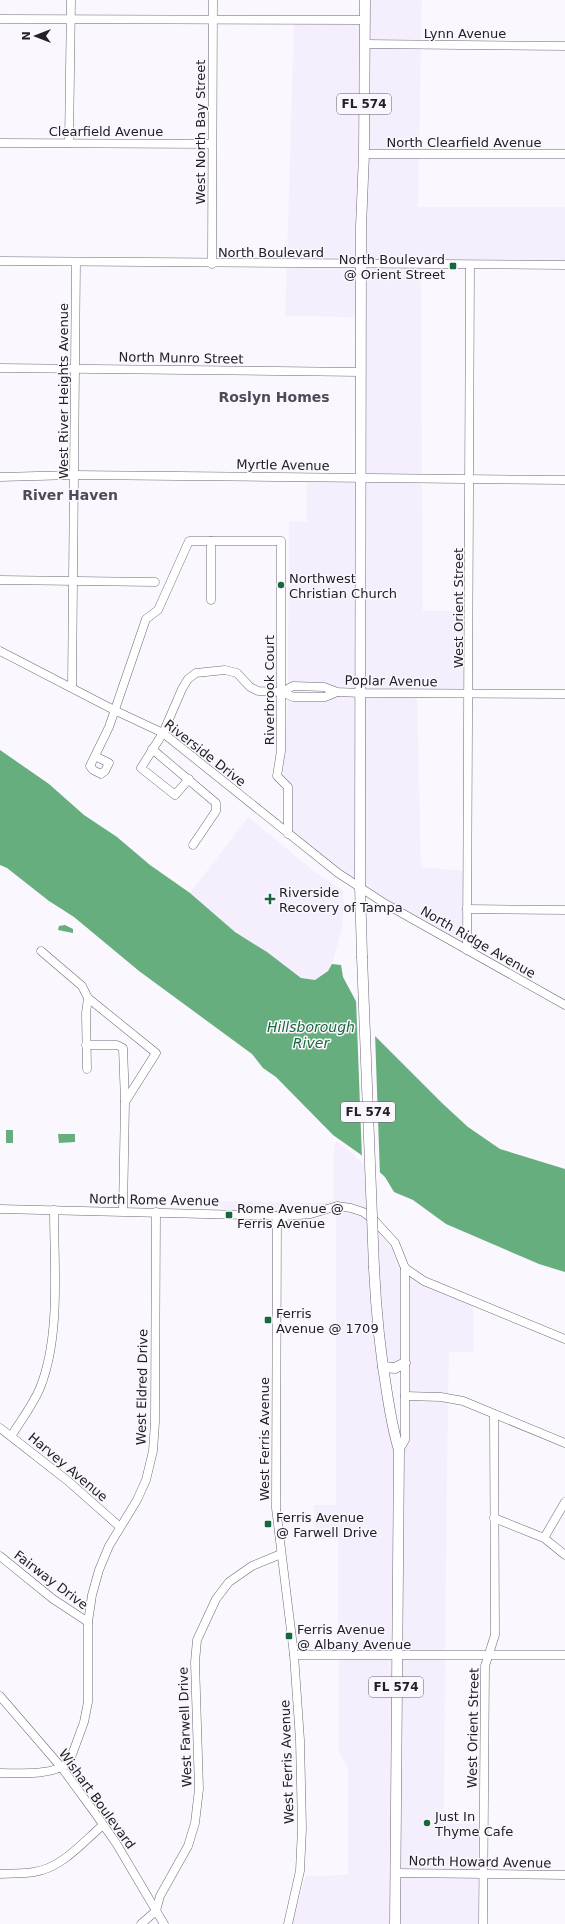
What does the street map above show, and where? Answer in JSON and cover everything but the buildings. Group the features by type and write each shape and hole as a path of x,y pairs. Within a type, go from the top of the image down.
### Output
{"main road":[{"name":"FL 574","path":"365,0 364,154 361,264 360,886 377,1321 394,1436 399,1450 396,1654 395,1924"},
{"path":"383,1366 395,1368 405,1363"}],"street":[{"path":"69,143 71,0"},
{"name":"West North Bay Street","path":"212,264 213,0"},
{"path":"0,19 365,20"},
{"name":"Lynn Avenue","path":"365,44 565,46"},
{"name":"Clearfield Avenue","path":"0,143 212,144"},
{"name":"North Clearfield Avenue","path":"364,154 565,154"},
{"name":"North Boulevard","path":"0,262 565,266"},
{"name":"West River Heights Avenue","path":"72,687 76,262"},
{"name":"West Orient Street","path":"467,950 470,265"},
{"name":"North Munro Street","path":"0,368 361,372"},
{"name":"Myrtle Avenue","path":"0,477 74,475 565,480"},
{"path":"95,756 109,727 146,619 158,610 189,541 211,541 211,600"},
{"name":"Riverbrook Court","path":"211,541 281,541 281,752 277,776 288,787 288,834"},
{"path":"0,580 155,582"},
{"name":"Riverside Drive","path":"0,652 72,687 114,710 163,733 338,873 360,886"},
{"name":"Poplar Avenue","path":"189,779 175,795 141,768 163,733 182,689 188,679 196,673 225,670 237,674 250,687 258,691 282,692 293,697 325,697 338,692 565,694"},
{"path":"152,749 216,803 216,811 193,845"},
{"name":"North Ridge Avenue","path":"360,886 384,902 565,1005"},
{"path":"467,909 565,910"},
{"path":"41,951 82,986 88,998 156,1053 125,1102"},
{"path":"87,1069 86,1013 88,998"},
{"path":"86,1045 117,1045 123,1048 125,1102 123,1211"},
{"name":"North Rome Avenue","path":"0,1209 277,1216 312,1214 337,1206 351,1208 363,1212 374,1220 395,1244 405,1268"},
{"path":"12,1436 40,1390 46,1370 54,1330 54,1210"},
{"name":"West Eldred Drive","path":"62,1768 69,1763 84,1722 88,1702 88,1622 92,1596 99,1570 109,1546 137,1500 146,1480 154,1437 156,1212"},
{"name":"West Ferris Avenue","path":"277,1216 276,1508 294,1655 300,1740 302,1828 300,1871 288,1924"},
{"path":"405,1268 424,1281 565,1338"},
{"path":"399,1450 405,1440 405,1268"},
{"path":"404,1396 441,1397 463,1401 565,1443"},
{"name":"West Orient Street","path":"483,1924 485,1666 495,1635 494,1414"},
{"name":"Harvey Avenue","path":"0,1428 68,1480 120,1527"},
{"path":"544,1538 565,1502"},
{"path":"494,1518 544,1538 565,1554"},
{"name":"West Farwell Drive","path":"156,1911 160,1896 188,1846 195,1823 199,1789 195,1662 197,1640 216,1599 229,1582 252,1566 281,1554"},
{"name":"Fairway Drive","path":"0,1556 53,1599 88,1622"},
{"path":"294,1655 565,1655"},
{"name":"Wishart Boulevard","path":"0,1696 62,1768 103,1825 164,1924"},
{"path":"0,1773 35,1773 62,1768"},
{"path":"0,1874 35,1872 51,1867 67,1857 103,1825"},
{"name":"North Howard Avenue","path":"395,1873 565,1875"},
{"path":"141,1924 156,1911"}],"shaded area":[{"path":"369,0 422,0 421,41 369,40"},
{"path":"294,23 360,23 357,261 287,260"},
{"path":"369,48 421,48 419,150 368,150"},
{"path":"368,158 419,158 418,207 565,207 565,262 365,261"},
{"path":"287,268 357,268 357,317 285,316"},
{"path":"365,268 421,269 422,475 365,475"},
{"path":"307,481 357,482 356,689 288,684 289,521 307,522"},
{"path":"365,482 422,483 423,611 465,611 465,690 365,690"},
{"path":"337,696 356,697 355,879 292,832 292,787 283,776 288,699"},
{"path":"365,697 417,698 421,867 463,871 463,943 364,884"},
{"name":"Riverside Recovery of Tampa","path":"248,817 315,872 343,891 344,904 342,928 332,964 328,970 315,980 302,978 291,971 267,952 235,932 190,893"},
{"path":"336,1141 349,1150 366,1167 368,1211 352,1204 338,1202 299,1212 224,1210 214,1201 330,1203 333,1200 333,1158"},
{"path":"336,1210 350,1211 368,1221 378,1369 394,1454 392,1650 338,1651 338,1538 315,1540 314,1505 336,1505"},
{"path":"377,1229 391,1245 401,1270 401,1362 398,1363 387,1364 381,1320"},
{"path":"409,1275 473,1305 474,1352 449,1352 448,1394 409,1392 409,1365 411,1364 409,1362"},
{"path":"409,1400 448,1402 445,1650 400,1650 402,1452 409,1440"},
{"path":"392,1657 391,1924 292,1924 306,1876 348,1875 348,1769 339,1752 339,1658"},
{"path":"400,1657 445,1658 444,1824 479,1824 478,1870 399,1869"},
{"path":"399,1877 478,1878 478,1924 399,1924"}],"water":[{"name":"Hillsborough River","path":"0,750 49,784 84,815 117,837 150,865 190,893 235,932 267,952 301,978 315,980 328,971 332,964 341,965 343,977 374,1035 468,1127 500,1149 565,1169 565,1272 539,1264 446,1224 413,1200 394,1192 385,1177 360,1154 333,1135 276,1077 263,1068 252,1054 139,971 74,917 49,901 7,868 0,865"},
{"path":"65,925 73,929 73,933 58,930 59,926"},
{"path":"6,1130 13,1130 13,1143 6,1143"},
{"path":"58,1134 75,1134 75,1142 59,1143"}],"pier":[{"path":"356,999 375,1033 380,1176 362,1159"}],"place":[{"name":"North Boulevard @ Orient Street","path":"453,266"},
{"name":"Northwest Christian Church","path":"281,585"},
{"name":"Riverside Recovery of Tampa","path":"270,899"},
{"name":"Rome Avenue @ Ferris Avenue","path":"229,1215"},
{"name":"Ferris Avenue @ 1709","path":"268,1320"},
{"name":"Ferris Avenue @ Farwell Drive","path":"268,1524"},
{"name":"Ferris Avenue @ Albany Avenue","path":"289,1636"},
{"name":"Just In Thyme Cafe","path":"427,1823"}],"district":[{"name":"Roslyn Homes","path":"274,397"},
{"name":"River Haven","path":"70,495"}]}
